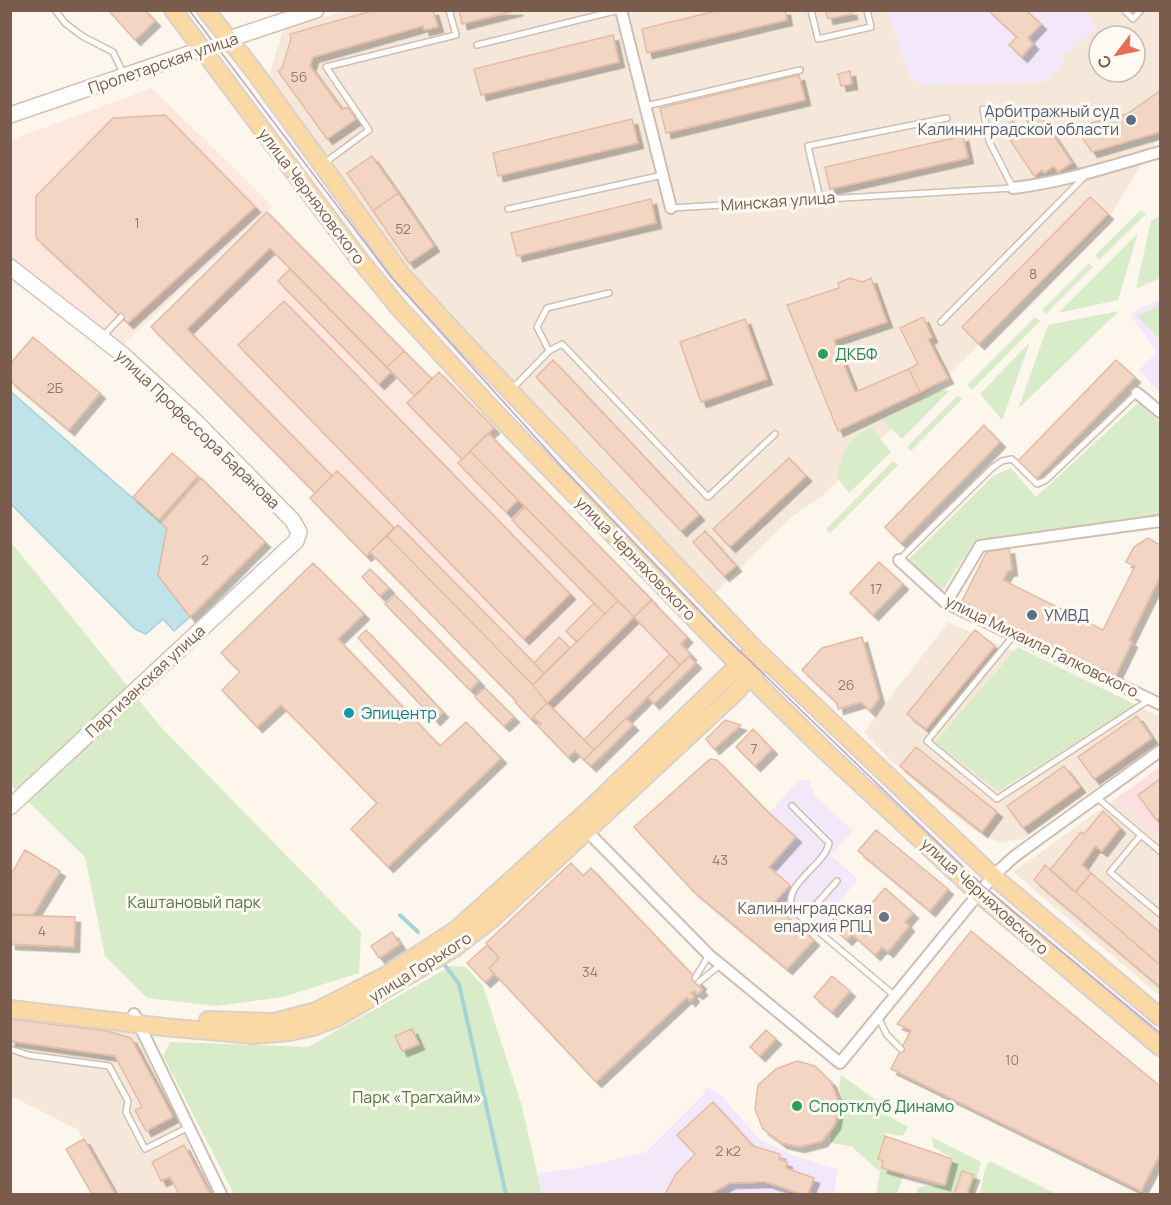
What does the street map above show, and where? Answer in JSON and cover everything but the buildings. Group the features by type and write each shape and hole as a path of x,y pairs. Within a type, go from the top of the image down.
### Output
{"main road":[{"name":"улица Черняховского","path":"173,10 359,259 440,354 825,751 979,894 1161,1047"},
{"name":"улица Черняховского","path":"206,10 322,164 401,274 510,391 760,654 993,876 1161,1017"},
{"name":"Пролетарская улица","path":"203,49 229,39"},
{"path":"299,181 322,164"},
{"name":"улица Горького","path":"10,1010 136,1019 274,1022 316,1011 385,976 457,929 734,694 745,671 760,654"},
{"name":"улица Горького","path":"10,999 136,1019 164,1027 254,1035 313,1027 337,1017 463,942 493,918 581,825"}],"street":[{"name":"Пролетарская улица","path":"229,39 316,10"},
{"name":"Минская улица","path":"620,10 671,208"},
{"name":"Пролетарская улица","path":"10,116 203,49"},
{"name":"Минская улица","path":"1013,188 1088,174 1161,152"},
{"name":"улица Профессора Баранова","path":"10,267 102,337 194,420 293,521 299,532 298,537 280,556"},
{"path":"1137,393 1161,412"},
{"path":"946,603 980,546 1161,521"},
{"name":"Партизанская улица","path":"11,805 280,556"},
{"name":"улица Михаила Галковского","path":"899,560 946,603 1155,702"},
{"path":"581,825 709,956 840,1063 993,876 1015,856 1095,796 1161,751"},
{"path":"136,1019 221,1194"},
{"path":"149,1046 164,1027"}],"lane":[{"path":"55,10 65,23 82,36 113,52 125,76"},
{"path":"322,164 369,130 326,67 456,35 449,10"},
{"path":"477,45 620,10"},
{"path":"811,10 818,39 871,27 867,10"},
{"path":"1124,10 1132,19 1141,10"},
{"path":"646,105 800,70"},
{"path":"983,110 989,141 1013,188"},
{"path":"820,198 808,146 947,118"},
{"path":"941,322 1088,174"},
{"path":"508,209 663,175"},
{"name":"Минская улица","path":"671,208 1013,188"},
{"path":"549,351 537,327 547,308 609,293"},
{"path":"102,337 122,316"},
{"path":"510,391 549,351 561,344 708,497 775,434"},
{"path":"899,560 992,468 1002,461 1012,459 1036,484 1046,480 1137,393"},
{"path":"1014,635 927,741 997,799 1155,702"},
{"path":"1095,796 1161,851"},
{"path":"792,806 829,843 825,852 792,892 790,898 793,910 895,996"},
{"path":"1142,835 1110,872 1161,914"},
{"path":"803,919 837,881"},
{"path":"709,956 697,980 720,965"},
{"path":"878,1017 887,1035 901,1049"},
{"path":"10,1049 28,1055 109,1066 128,1101 126,1112 145,1149 189,1127"}],"shaded area":[{"path":"349,11 1160,11 1160,139 1152,147 1107,221 822,496 794,515 715,593 406,270 269,76 284,27"},
{"path":"888,11 1082,11 1094,24 1087,24 1087,36 1060,59 1065,63 1047,82 926,85 912,80"},
{"path":"152,88 272,206 267,212 432,379 439,372 494,428 488,434 687,637 681,644 691,655 584,760 575,751 568,757 538,726 540,724 534,717 531,719 370,552 366,556 310,498 314,493 151,327 264,214 120,347 11,258 11,140"},
{"path":"1160,299 1160,393 1139,370 1157,352 1130,314"},
{"path":"948,622 1160,716 1160,742 1023,839 999,843 968,826 888,758 864,732"},
{"path":"710,759 769,813 798,781 809,780 814,795 853,831 831,855 858,880 809,935 814,940 787,969 693,891 634,827"},
{"path":"1160,767 1160,836 1115,799"},
{"path":"1115,799 1160,836 1160,996 1013,872"},
{"path":"10,1019 141,1032 209,1194 111,1194 78,1130 11,1096"},
{"path":"707,1086 721,1095 759,1139 795,1156 837,1169 835,1194 542,1194 538,1173 578,1168 646,1152 702,1096"}],"green space":[{"path":"1141,210 1146,214 1099,260 1095,255"},
{"path":"1160,217 1160,278 1136,289 1151,221"},
{"path":"1138,233 1118,300 1058,313"},
{"path":"1089,263 1093,267 1046,314 1042,310"},
{"path":"1160,305 1160,339 1137,316"},
{"path":"1119,311 1018,409 1048,325"},
{"path":"1035,317 1040,321 972,390 967,385"},
{"path":"1030,342 1002,420 980,394"},
{"path":"941,390 949,391 902,439 882,420"},
{"path":"958,395 962,399 911,451 907,447"},
{"path":"1138,403 1160,422 1160,519 974,542 943,590 907,561 993,476 1011,468 1036,497"},
{"path":"872,428 891,452 849,493 837,478 844,454 856,436"},
{"path":"893,461 898,465 830,533 826,529"},
{"name":"Каштановый парк","path":"10,541 160,726 361,932 359,973 283,997 216,1006 147,998 105,956 85,857 11,785"},
{"path":"1018,647 1136,705 998,791 935,742"},
{"name":"Парк «Трагхайм»","path":"451,966 466,967 483,986 521,1103 542,1194 234,1194 163,1056 170,1042 308,1047"},
{"path":"841,1075 877,1101 887,1115 908,1127 903,1136 886,1133 878,1159 883,1161 883,1168 904,1174 897,1194 876,1194 880,1172 851,1146 831,1143 831,1133 844,1115 839,1087"},
{"path":"931,1137 981,1162 973,1194 917,1194 917,1188 946,1186 953,1159 934,1147"},
{"path":"989,1161 1057,1194 980,1194"}],"water":[{"path":"10,391 167,528 158,575 190,617 174,631 163,619 146,634 135,629 11,504"}],"waterway":[{"path":"400,915 418,932"},
{"path":"441,960 459,984 506,1194"}],"tram line":[{"path":"189,10 391,277 563,468 716,628 984,887 1160,1033"}],"place":[{"name":"Арбитражный суд Калининградской области","path":"1131,120"},
{"name":"ДКБФ","path":"823,354"},
{"name":"УМВД","path":"1032,615"},
{"name":"Эпицентр","path":"349,713"},
{"name":"Калининградская епархия РПЦ","path":"884,917"},
{"name":"Спортклуб Динамо","path":"797,1106"}]}
